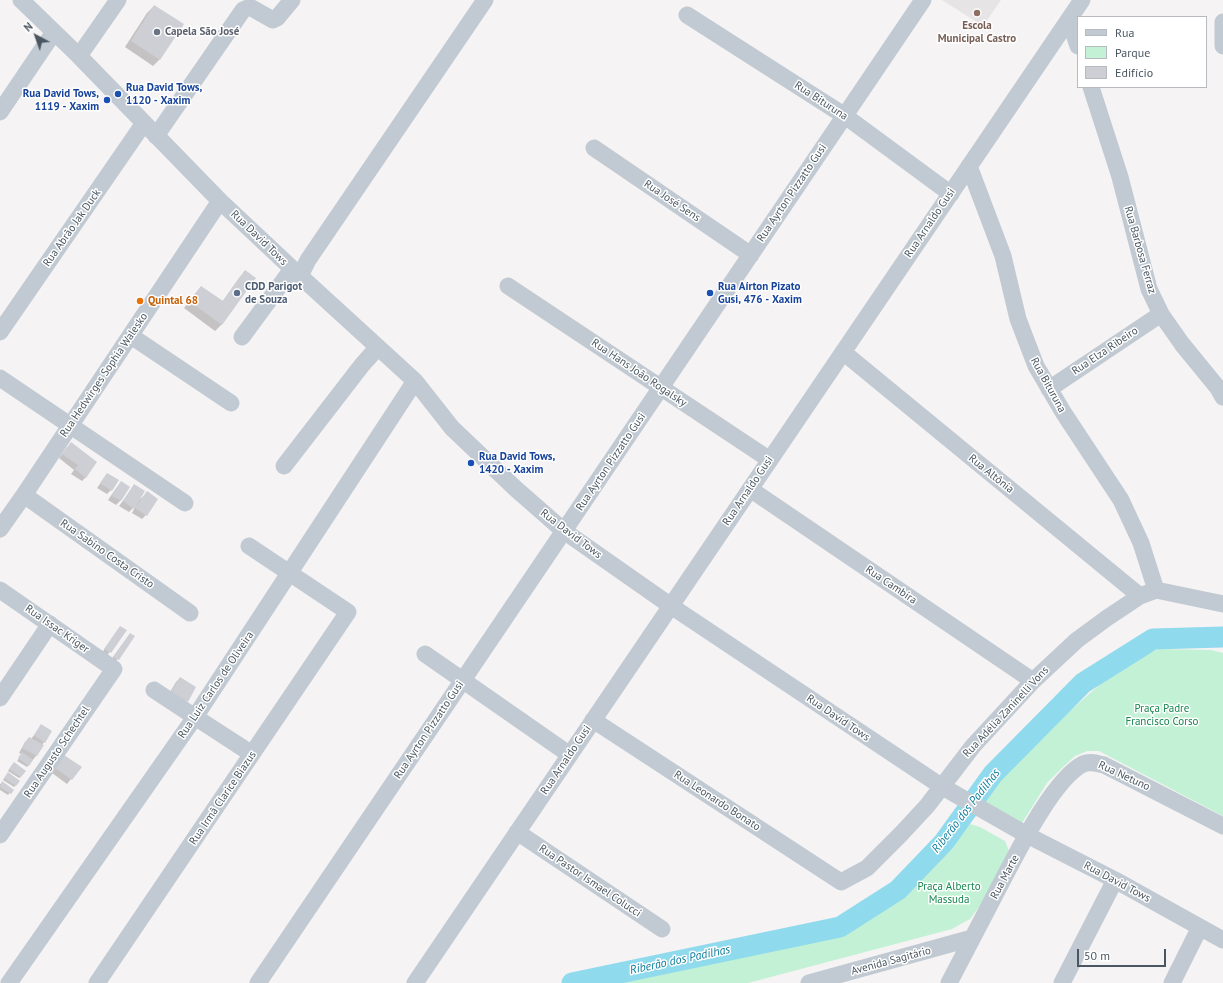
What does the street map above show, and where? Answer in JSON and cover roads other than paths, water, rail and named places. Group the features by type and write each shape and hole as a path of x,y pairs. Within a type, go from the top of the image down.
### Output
{"street":[{"name":"Rua David Tows","path":"21,0 220,201 296,273 415,381 452,428 516,489 564,531 671,606 948,790 1027,835 1115,880 1223,940"},
{"path":"78,56 118,0"},
{"path":"156,136 242,10 250,7 273,20 277,18 292,0"},
{"path":"242,337 308,260 485,0"},
{"name":"Rua Ayrton Pizzatto Gusi","path":"258,983 924,0"},
{"name":"Rua Arnaldo Gusi","path":"415,983 1082,0"},
{"name":"Rua Bituruna","path":"687,15 845,116 951,194"},
{"path":"1069,19 1077,43"},
{"path":"1223,22 1223,46"},
{"path":"0,112 54,32"},
{"name":"Rua Barbosa Ferraz","path":"1091,88 1120,177 1149,289 1161,314 1182,344 1218,388 1223,397"},
{"name":"Rua Abrão Jak Duck","path":"0,332 144,124"},
{"name":"Rua José Sens","path":"594,148 751,255"},
{"name":"Rua Bituruna","path":"969,166 1003,256 1018,319 1036,366 1063,412 1121,500 1141,543 1148,593"},
{"name":"Rua Hedwirges Sophia Walesko","path":"0,530 71,426 220,201"},
{"name":"Rua Hans João Rogalsky","path":"508,286 770,460"},
{"name":"Rua Elza Ribeiro","path":"1049,389 1161,314"},
{"path":"131,336 231,404"},
{"path":"284,466 362,365 378,347"},
{"name":"Rua Altônia","path":"843,352 1148,593"},
{"path":"0,378 185,503"},
{"name":"Rua Luiz Carlos de Oliveira","path":"9,983 195,717 415,381"},
{"name":"Rua Cambira","path":"750,489 1033,681"},
{"name":"Rua Sabino Costa Cristo","path":"24,495 190,613"},
{"path":"249,546 289,574"},
{"name":"Rua Irmã Clarice Biazus","path":"97,983 348,612 289,574"},
{"name":"Rua Issac Kriger","path":"0,590 114,669"},
{"path":"1148,593 1223,604"},
{"name":"Rua Adélia Zaninelli Vons","path":"841,882 867,868 916,817 948,790 973,746 1033,681 1077,640 1148,593"},
{"path":"0,698 50,624"},
{"path":"425,654 570,755"},
{"name":"Rua Augusto Schechtel","path":"0,835 114,669"},
{"path":"154,690 252,754"},
{"name":"Rua Leonardo Bonato","path":"594,720 841,882"},
{"name":"Rua Netuno","path":"1027,835 1056,791 1076,768 1084,763 1092,762 1104,765 1223,826"},
{"name":"Rua Pastor Ismael Colucci","path":"517,832 662,929"},
{"name":"Rua Marte","path":"949,983 1027,835"},
{"path":"1062,983 1115,880"},
{"path":"1172,983 1200,927"},
{"name":"Avenida Sagitário","path":"809,983 844,978 972,938"}],"waterway":[{"name":"Riberão dos Padilhas","path":"572,983 840,927 898,890 944,842 993,774 1083,683 1153,639 1223,637"}],"place":[{"name":"Escola Municipal Castro","path":"977,13"},
{"name":"Capela São José","path":"157,32"},
{"name":"Rua David Tows, 1120 - Xaxim","path":"118,94"},
{"name":"Rua David Tows, 1119 - Xaxim","path":"107,100"},
{"name":"CDD Parigot de Souza","path":"237,293"},
{"name":"Rua Aírton Pizato Gusi, 476 - Xaxim","path":"710,293"},
{"name":"Quintal 68","path":"140,301"},
{"name":"Rua David Tows, 1420 - Xaxim","path":"471,463"}],"park label":[{"name":"Praça Padre Francisco Corso","path":"1162,715"},
{"name":"Praça Alberto Massuda","path":"949,893"}]}
